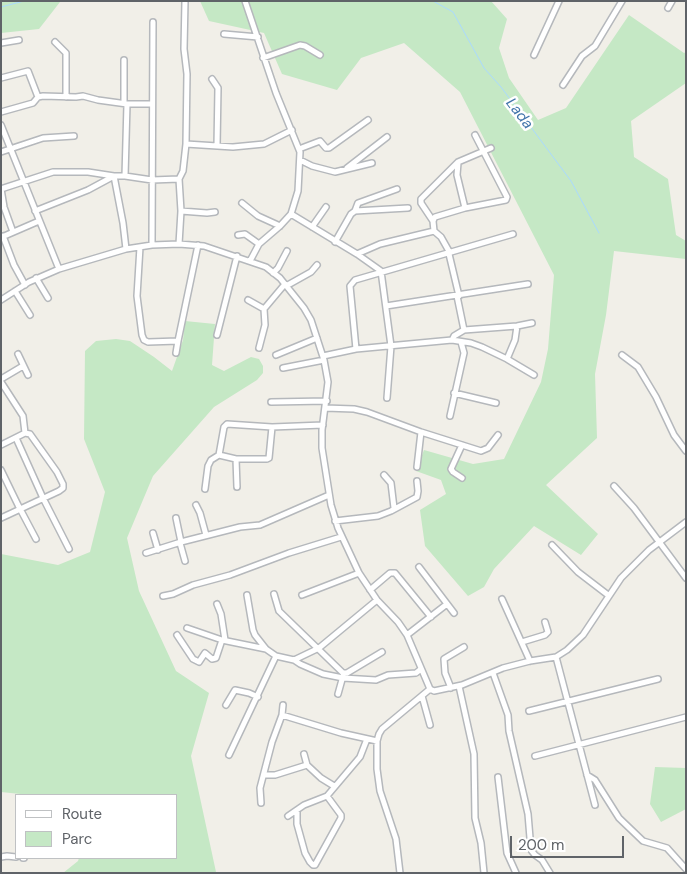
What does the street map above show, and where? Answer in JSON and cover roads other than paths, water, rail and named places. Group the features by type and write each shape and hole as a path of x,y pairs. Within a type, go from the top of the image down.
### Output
{"street":[{"path":"179,244 181,211 179,179 183,171 186,144 185,1"},
{"path":"245,1 258,37 263,58 299,149 300,160 298,191 291,214 259,244 250,261"},
{"path":"534,55 559,1"},
{"path":"564,85 582,56 595,46 622,1"},
{"path":"668,8 672,1"},
{"path":"152,245 153,22"},
{"path":"224,34 258,37"},
{"path":"1,43 18,40"},
{"path":"55,42 66,53 66,97"},
{"path":"263,58 300,45 306,46 320,55"},
{"path":"124,60 126,104 125,176"},
{"path":"1,78 28,71 38,97"},
{"path":"212,80 218,88 217,146"},
{"path":"38,97 87,96 98,100 126,104 152,104"},
{"path":"1,112 33,103 38,97"},
{"path":"299,149 320,141 326,148 329,148 368,120"},
{"path":"1,125 58,269"},
{"path":"186,144 233,147 264,144 292,130"},
{"path":"433,221 435,217 465,208 506,200 506,192 475,135"},
{"path":"1,152 43,138 74,136"},
{"path":"344,170 387,137"},
{"path":"464,330 449,253 441,237 434,231 433,221 420,203 421,198 458,162 491,148"},
{"path":"300,160 327,171 335,172 372,163"},
{"path":"458,162 457,176 465,208"},
{"path":"13,232 4,207 1,189 23,181 53,172 88,172 152,180 179,179"},
{"path":"35,211 88,190 114,176"},
{"path":"114,176 126,249"},
{"path":"335,242 358,203 397,189"},
{"path":"242,203 258,216 280,226"},
{"path":"312,227 326,207"},
{"path":"355,210 408,208"},
{"path":"181,211 215,212"},
{"path":"291,214 357,254 381,271 391,346 388,398"},
{"path":"24,285 2,236 39,221"},
{"path":"357,254 380,244 434,231"},
{"path":"238,235 245,234 259,244"},
{"path":"356,349 350,286 356,280 381,271 513,234"},
{"path":"1,300 36,278 58,269 126,249 152,245 198,245 237,256 266,267 273,273 286,285 304,308 311,320 324,358 328,382 322,448 329,494 341,537 370,590 407,635 430,689 434,691 459,686 530,661 556,657 575,644 583,635 608,595 635,563 686,522"},
{"path":"176,354 198,245"},
{"path":"140,247 137,296 144,340 148,342 178,341"},
{"path":"273,273 278,268 287,251"},
{"path":"217,335 237,256"},
{"path":"259,348 265,325 264,309 286,285 305,276 317,265"},
{"path":"36,278 48,298"},
{"path":"386,306 528,284"},
{"path":"15,291 30,315"},
{"path":"248,300 264,309"},
{"path":"452,340 454,336 464,330 532,323"},
{"path":"507,359 515,340 517,326"},
{"path":"276,355 317,338"},
{"path":"283,368 356,349 452,340 470,343 507,359 534,375"},
{"path":"450,416 464,353 461,342"},
{"path":"18,354 28,375"},
{"path":"622,355 638,367 674,435 686,451"},
{"path":"23,366 1,380 23,416 25,434"},
{"path":"454,393 496,403"},
{"path":"271,402 327,401"},
{"path":"325,408 354,408 421,432 481,450 488,448 498,436"},
{"path":"219,455 225,425 272,427 323,425"},
{"path":"204,489 208,466 211,460 219,455 236,459 264,460 269,458 272,427"},
{"path":"417,467 421,432"},
{"path":"1,445 25,434 32,436 63,484 59,491 1,518"},
{"path":"16,438 69,550"},
{"path":"462,445 451,469 462,478"},
{"path":"236,459 236,487"},
{"path":"1,470 36,539"},
{"path":"384,476 391,483 394,508"},
{"path":"335,520 378,516 416,497 418,491 416,481"},
{"path":"614,486 634,508 686,578"},
{"path":"146,554 206,535 240,527 260,525 329,494"},
{"path":"196,505 206,535"},
{"path":"176,518 185,561"},
{"path":"153,533 158,550"},
{"path":"163,596 341,537"},
{"path":"552,545 578,572 608,595"},
{"path":"419,567 454,613"},
{"path":"302,595 359,573"},
{"path":"370,590 390,573 395,573 431,617"},
{"path":"274,594 279,611 319,648 343,676"},
{"path":"246,595 253,630 266,649 276,656 294,660 323,674 376,680 388,674 416,673 422,670"},
{"path":"502,599 530,661"},
{"path":"294,660 319,648 377,600"},
{"path":"177,635 193,659 198,662 205,653 212,659 216,658 223,640 221,614 217,604"},
{"path":"407,635 447,604"},
{"path":"522,642 548,632 545,622"},
{"path":"187,628 223,640 266,649"},
{"path":"451,688 445,673 444,659 464,647"},
{"path":"338,694 343,676 382,652"},
{"path":"229,755 276,656"},
{"path":"556,657 595,805"},
{"path":"493,673 508,715 509,731 528,814 532,850 542,860 550,873"},
{"path":"529,711 658,679"},
{"path":"459,686 474,754 475,818 481,842 484,873"},
{"path":"400,873 396,839 380,791 376,769 377,741 382,729 430,689"},
{"path":"226,705 235,690 258,697"},
{"path":"422,696 430,725"},
{"path":"261,803 260,788 272,742 282,715 283,705"},
{"path":"282,715 367,740 377,741"},
{"path":"535,756 686,717"},
{"path":"288,816 327,796 360,757 367,740"},
{"path":"304,754 308,764 321,778 334,786"},
{"path":"264,776 275,775 308,764"},
{"path":"587,775 595,780 619,818 643,841 667,848 686,869"},
{"path":"498,778 507,853 516,873"},
{"path":"297,810 297,824 305,853 313,865 341,818 341,815 327,796"},
{"path":"1,857 15,857"}],"waterway":[{"name":"Lada","path":"1,7 24,1"},
{"name":"Lada","path":"433,1 453,12 484,68 501,87 571,181 599,233"}]}
